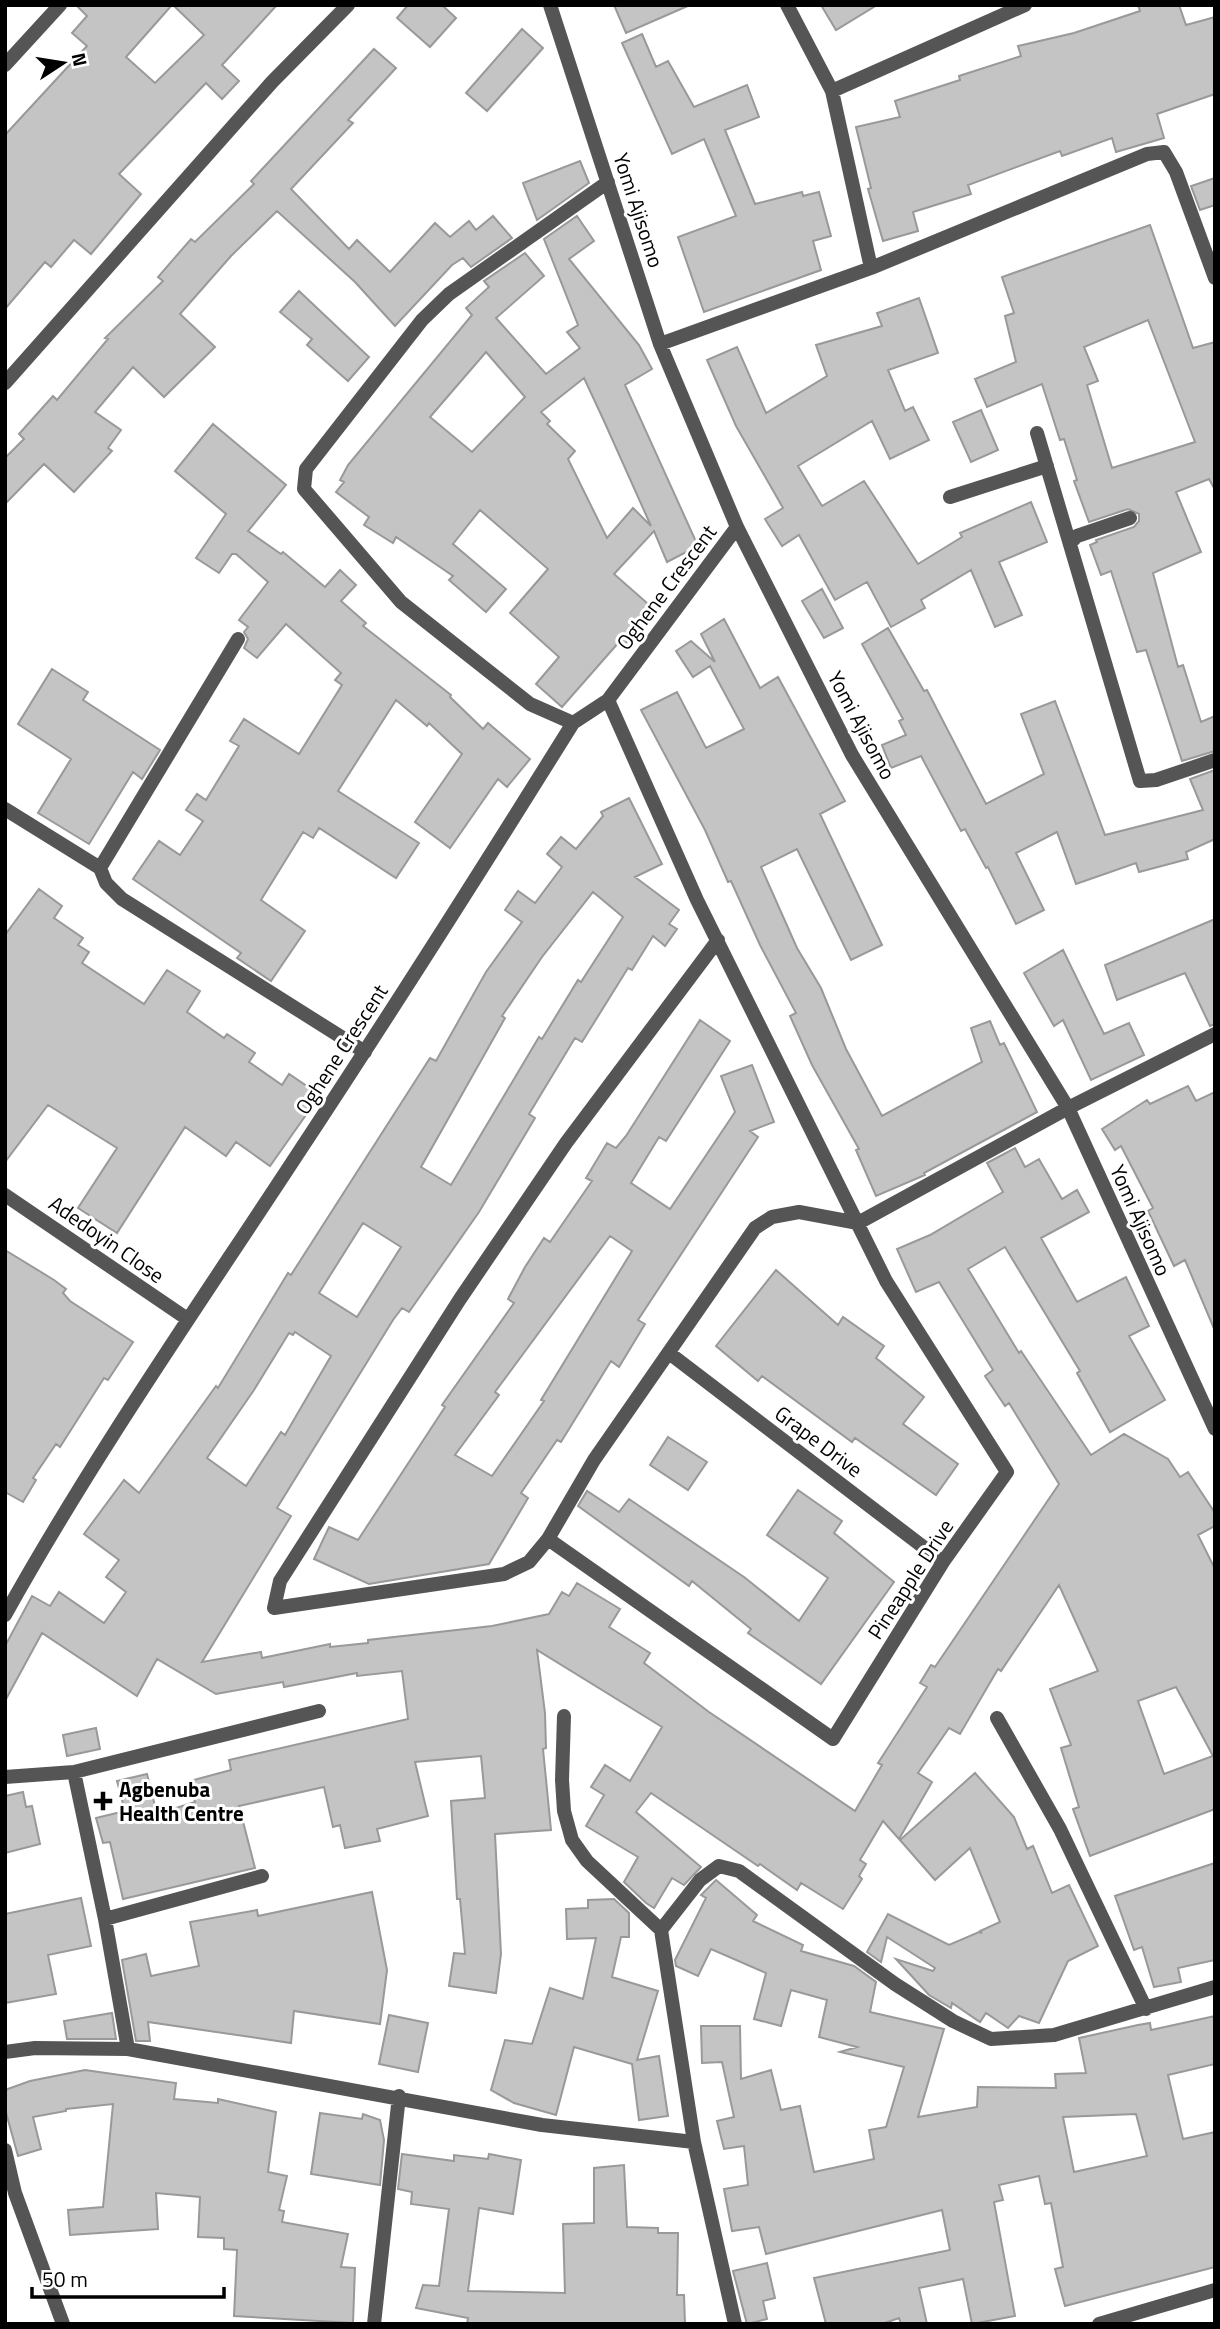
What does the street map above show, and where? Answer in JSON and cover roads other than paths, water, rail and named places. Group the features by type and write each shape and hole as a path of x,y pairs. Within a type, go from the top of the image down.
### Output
{"street":[{"path":"5,65 60,5"},
{"path":"5,383 272,82 348,5"},
{"name":"Yomi Ajisomo","path":"550,5 660,344 737,527 852,755 1068,1108 1215,1429"},
{"path":"787,5 832,91 871,268"},
{"path":"832,91 1017,7"},
{"path":"660,344 871,268 1147,154 1164,152 1176,172 1213,269"},
{"path":"573,723 530,704 401,602 304,489 306,470 422,320 449,294 608,182"},
{"path":"1037,433 1140,781 1156,780 1215,761"},
{"path":"950,497 1047,466"},
{"path":"1071,542 1077,536 1130,519"},
{"name":"Oghene Crescent","path":"5,1615 40,1553 186,1318 365,1052 573,723 608,700 737,527"},
{"path":"100,868 238,639"},
{"path":"608,700 718,940 858,1223"},
{"path":"5,809 100,868 106,883 122,900 365,1052"},
{"path":"718,940 566,1143 460,1299 280,1581 274,1608 504,1574 529,1562 548,1539 594,1460 755,1228 772,1217 799,1212 858,1223 1068,1108 1215,1034"},
{"name":"Adedoyin Close","path":"5,1195 186,1318"},
{"name":"Pineapple Drive","path":"548,1539 833,1740 943,1562 1007,1472 886,1281 858,1223"},
{"name":"Grape Drive","path":"669,1353 943,1562"},
{"path":"5,1777 74,1772 319,1711"},
{"path":"564,1716 563,1801 572,1840 587,1861 661,1930 694,2142 735,2324"},
{"path":"997,1718 1060,1829 1146,2009"},
{"path":"74,1772 105,1919 128,2049"},
{"path":"661,1930 700,1880 719,1866 739,1871 895,1984 953,2021 991,2039 1054,2035 1215,1987"},
{"path":"105,1919 262,1876"},
{"path":"5,2052 47,2048 128,2049 242,2071 399,2096 542,2125 694,2142"},
{"path":"374,2324 399,2096"},
{"path":"5,2150 15,2193 63,2324"},
{"path":"1099,2324 1215,2290"}],"place":[{"name":"Agbenuba Health Centre","path":"103,1801"}]}
